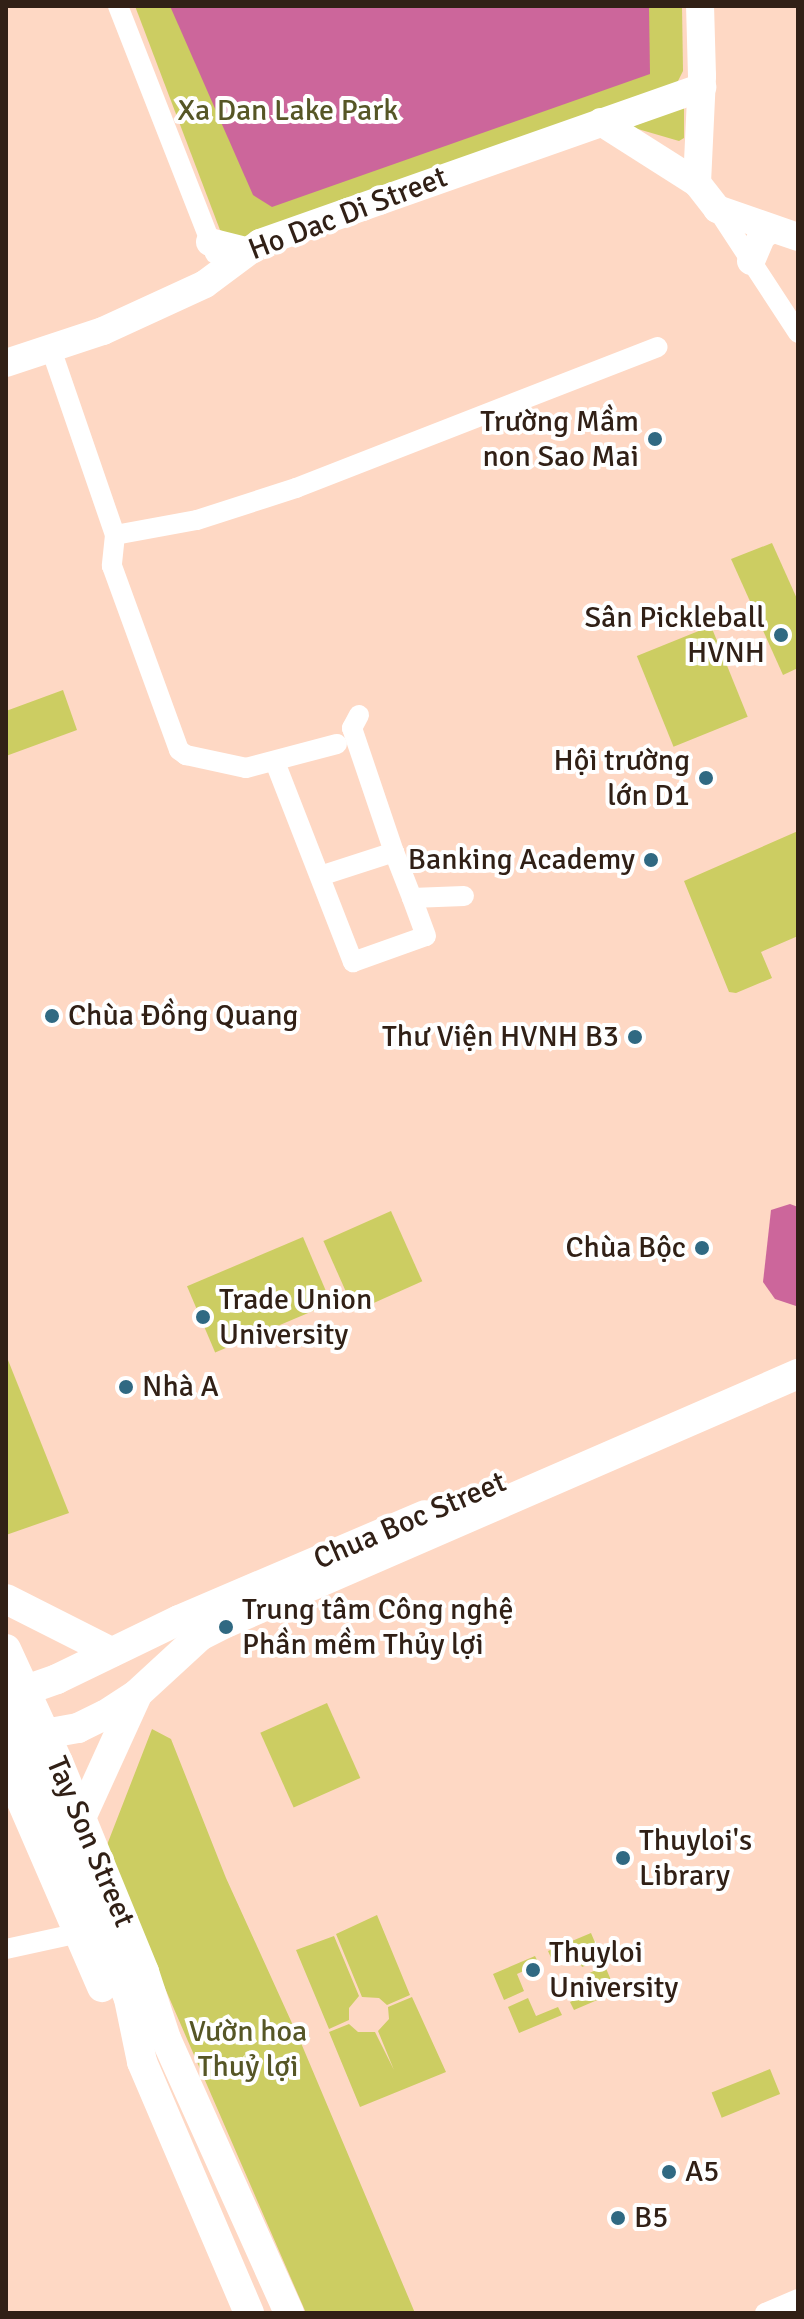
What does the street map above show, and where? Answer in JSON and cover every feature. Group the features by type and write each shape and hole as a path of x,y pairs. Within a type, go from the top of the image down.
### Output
{"main road":[{"name":"Chua Boc Street","path":"12,1697 193,1613 798,1354"},
{"name":"Chua Boc Street","path":"6,1741 78,1728 137,1694 173,1657 214,1629 738,1408 798,1374"},
{"path":"6,1599 111,1652"},
{"name":"Tay Son Street","path":"6,1649 12,1697 45,1735 144,1972 166,2039 289,2313"},
{"path":"80,1820 137,1694"},
{"path":"12,1697 129,1999"},
{"name":"Tay Son Street","path":"6,1765 22,1819 79,1933 119,2026 142,2062 249,2313"},
{"path":"22,1819 36,1790 46,1785 67,1787"},
{"name":"Tay Son Street","path":"129,1999 166,2039"},
{"name":"Tay Son Street","path":"129,1999 142,2062"}],"street":[{"path":"118,6 223,272"},
{"path":"697,183 702,87 700,6"},
{"name":"Ho Dac Di Street","path":"6,363 117,325 223,272 245,251 702,87"},
{"path":"601,122 697,183 798,333"},
{"path":"717,209 785,234"},
{"path":"751,261 762,235 785,234"},
{"path":"210,242 245,251"},
{"path":"115,535 197,520 296,488 658,347"},
{"path":"51,349 115,535 112,566 179,750 186,755 246,768 337,744"},
{"path":"275,762 353,962 426,936 394,852 368,750 352,728 359,715"},
{"path":"320,876 394,852"},
{"path":"412,898 464,896"},
{"path":"6,1949 79,1933"},
{"path":"765,2313 798,2299"}],"green space":[{"name":"Xa Dan Lake Park","path":"135,6 682,6 683,71 676,85 238,240 220,230"},
{"path":"684,107 684,138 679,141 631,127"},
{"name":"Sân Pickleball HVNH","path":"772,543 798,601 798,668 783,675 731,559"},
{"path":"711,626 748,717 674,747 637,656"},
{"path":"63,690 77,730 6,756 6,711"},
{"path":"798,831 798,936 761,952 772,978 736,993 729,992 684,881"},
{"path":"391,1211 422,1281 355,1311 323,1241"},
{"path":"303,1237 331,1303 215,1353 187,1286"},
{"path":"6,1355 69,1513 6,1535"},
{"path":"327,1703 360,1778 294,1808 260,1733"},
{"name":"Vườn hoa Thuỷ lợi","path":"152,1729 171,1739 226,1878 301,2043 415,2313 306,2313 105,1850"},
{"path":"377,1915 410,1995 387,2005 379,1998 362,1997 336,1934"},
{"path":"591,1933 602,1959 582,1967 574,1950 552,1960 548,1951"},
{"path":"334,1936 359,1996 349,2008 349,2020 329,2029 296,1950"},
{"path":"535,1956 539,1964 517,1974 524,1991 504,2000 493,1974"},
{"path":"605,1966 616,1992 574,2010 570,2002 592,1992 585,1975"},
{"path":"412,1997 446,2072 360,2107 329,2032 349,2024 358,2032 375,2032 394,2070 378,2031 389,2019 388,2007"},
{"path":"528,1998 536,2016 558,2007 562,2015 519,2033 508,2007"},
{"path":"770,2069 780,2094 722,2118 712,2093"}],"shaded area":[{"name":"Xa Dan Lake Park","path":"170,6 649,6 650,74 272,207 253,195"},
{"path":"790,1204 798,1207 796,1306 775,1299 763,1282 771,1210"}],"place":[{"name":"Trường Mầm non Sao Mai","path":"655,439"},
{"name":"Sân Pickleball HVNH","path":"781,635"},
{"name":"Hội trường lớn D1","path":"706,778"},
{"name":"Banking Academy","path":"651,860"},
{"name":"Chùa Đồng Quang","path":"52,1016"},
{"name":"Thư Viện HVNH B3","path":"635,1037"},
{"name":"Chùa Bộc","path":"702,1248"},
{"name":"Trade Union University","path":"203,1317"},
{"name":"Nhà A","path":"126,1387"},
{"name":"Trung tâm Công nghệ Phần mềm Thủy lợi","path":"226,1627"},
{"name":"Thuyloi's Library","path":"623,1858"},
{"name":"Thuyloi University","path":"533,1970"},
{"name":"A5","path":"669,2172"},
{"name":"B5","path":"618,2218"}]}
